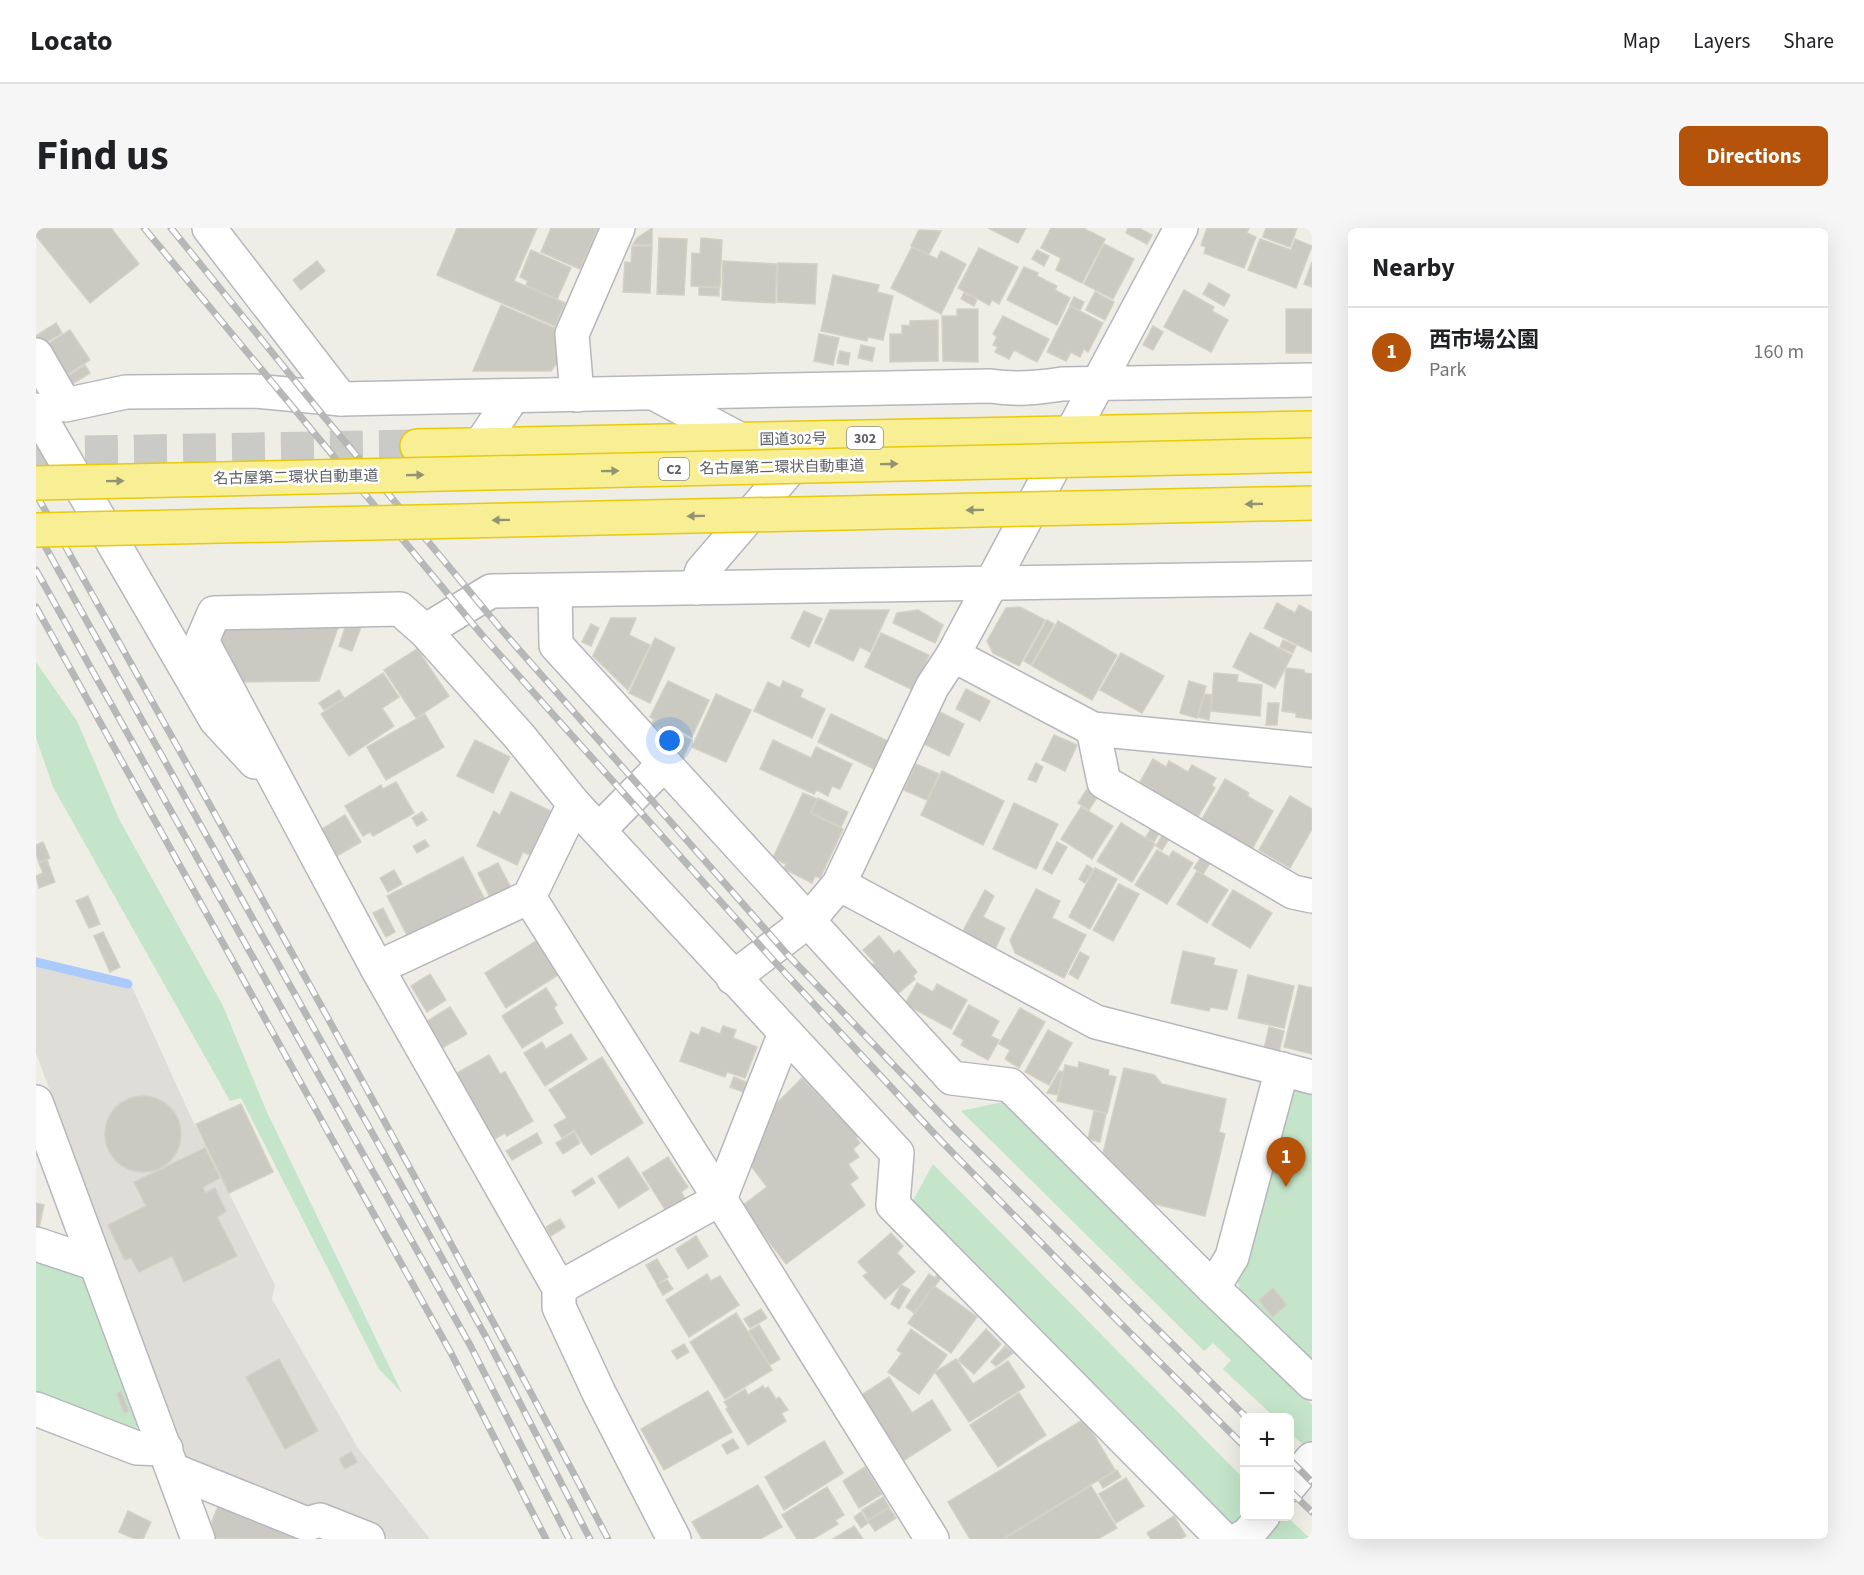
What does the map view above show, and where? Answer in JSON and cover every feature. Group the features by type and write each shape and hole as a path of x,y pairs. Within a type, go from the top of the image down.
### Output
{"highway":[{"name":"国道302号","path":"417,446 1312,428"},
{"name":"名古屋第二環状自動車道","path":"36,483 1312,455"},
{"path":"36,530 1312,503"}],"street":[{"path":"209,228 341,399"},
{"path":"577,394 572,334 618,228"},
{"path":"733,978 808,921 839,884 932,687 953,655 1181,228"},
{"path":"36,355 65,405 126,392 254,391 341,399 990,386 1015,390 1062,384 1312,380"},
{"path":"656,394 743,441"},
{"path":"481,444 513,396"},
{"path":"36,410 216,720 286,794"},
{"path":"696,588 702,571 816,439"},
{"path":"425,631 492,591 1312,578"},
{"path":"555,591 556,645 952,1078 1010,1085 1312,1383"},
{"path":"674,1539 599,1394 559,1307 559,1288 377,968 286,794 202,641 214,613 400,609 425,631 520,737 574,804 897,1154 893,1205 1223,1539"},
{"path":"953,655 1093,729 1312,750"},
{"path":"1093,729 1104,782 1293,892 1312,896"},
{"path":"599,830 664,764"},
{"path":"377,968 529,897 574,804"},
{"path":"839,884 1096,1022 1297,1073 1232,1257 1214,1288"},
{"path":"529,897 932,1539"},
{"path":"559,1288 720,1199 784,1033"},
{"path":"36,1102 198,1539"},
{"path":"36,1244 96,1264"},
{"path":"36,1408 169,1460 307,1524 320,1520 368,1539"},
{"path":"1294,1480 1312,1459"},
{"path":"1240,1539 1248,1534 1259,1521"}],"shaded area":[{"path":"36,967 132,987 191,1117 275,1285 272,1299 358,1448 430,1539 388,1539 309,1506 304,1517 188,1468 36,1053"}],"green space":[{"path":"36,662 77,721 119,819 223,1006 266,1110 402,1393 379,1369 241,1098 230,1101 53,787 36,738"},
{"path":"1297,1088 1312,1092 1312,1364 1241,1295 1237,1277 1284,1096"},
{"path":"1007,1101 1312,1405 1312,1441 1303,1445 1294,1437 1294,1413 1270,1413 1223,1369 1231,1360 1213,1343 1204,1351 961,1111"},
{"path":"933,1164 1240,1475 1240,1514 1235,1527 911,1204"},
{"path":"36,1255 83,1272 139,1425 131,1433 36,1400"},
{"path":"1271,1521 1291,1521 1311,1539 1257,1539"}],"building":[{"path":"36,228 111,228 139,264 90,303 36,236"},
{"path":"457,228 537,228 514,281 565,303 555,326 437,275"},
{"path":"551,228 598,228 580,269 541,252"},
{"path":"652,228 652,245 633,244 637,238"},
{"path":"988,228 1026,228 1018,243"},
{"path":"1051,228 1083,228 1105,239 1082,283 1056,270 1061,258 1041,248"},
{"path":"1128,228 1139,228 1152,235 1147,244 1126,233"},
{"path":"1207,228 1249,228 1247,233 1256,237 1244,268 1204,253 1206,247 1201,245"},
{"path":"1266,228 1297,228 1290,247 1263,237"},
{"path":"919,230 941,231 929,254 911,246"},
{"path":"659,238 687,239 684,295 657,294"},
{"path":"701,238 722,240 720,287 691,286 692,253 700,254"},
{"path":"1260,239 1291,250 1295,239 1312,246 1296,288 1248,270"},
{"path":"1104,244 1134,259 1113,299 1084,284"},
{"path":"632,246 652,246 650,293 623,292 625,262 631,263"},
{"path":"912,247 937,259 941,251 966,264 941,314 891,288"},
{"path":"979,248 1018,267 999,304 992,300 989,305 958,288"},
{"path":"531,250 571,268 557,299 526,285 528,281 520,277"},
{"path":"1037,250 1049,256 1044,266 1032,259"},
{"path":"317,261 325,271 301,290 293,280"},
{"path":"723,261 777,264 775,303 722,300"},
{"path":"1312,262 1312,287 1304,284"},
{"path":"778,263 817,264 815,304 777,302"},
{"path":"1024,267 1038,273 1037,276 1057,286 1055,290 1070,298 1057,325 1007,300"},
{"path":"833,275 879,285 877,292 893,296 883,340 868,337 867,341 821,331"},
{"path":"1209,283 1230,295 1224,306 1203,294"},
{"path":"699,287 719,288 719,296 699,295"},
{"path":"1184,290 1214,307 1212,311 1228,320 1211,352 1164,327"},
{"path":"1095,292 1114,302 1105,320 1086,310"},
{"path":"964,293 977,299 974,306 961,299"},
{"path":"1074,297 1084,302 1080,310 1070,305"},
{"path":"501,305 557,329 560,359 551,371 473,371"},
{"path":"1070,306 1103,323 1088,352 1084,349 1080,357 1071,352 1066,361 1047,352"},
{"path":"957,309 978,309 978,362 943,361 942,316 957,316"},
{"path":"1286,309 1312,309 1312,353 1286,353"},
{"path":"1003,316 1049,339 1037,362 1014,350 1009,359 995,352 998,347 993,345 997,337 993,334"},
{"path":"938,320 938,361 890,362 890,334 902,334 902,325 910,326 910,321"},
{"path":"56,323 62,333 42,345 36,336"},
{"path":"1153,326 1163,332 1153,350 1143,345"},
{"path":"70,330 90,360 63,377 43,347"},
{"path":"819,334 839,338 833,365 814,361"},
{"path":"861,345 875,348 872,361 858,358"},
{"path":"840,351 850,353 848,365 837,363"},
{"path":"85,365 90,373 71,385 66,377"},
{"path":"1277,603 1295,613 1299,605 1312,612 1312,652 1264,628"},
{"path":"1020,607 1045,620 1019,666 993,653 987,641 1006,608"},
{"path":"830,610 889,610 870,652 860,647 853,661 815,643"},
{"path":"918,610 943,625 935,643 893,623 897,613"},
{"path":"804,611 822,619 809,647 791,638"},
{"path":"611,618 636,618 629,635 650,645 628,690 593,656"},
{"path":"1047,620 1054,624 1031,665 1024,661"},
{"path":"1058,621 1117,655 1092,700 1032,666"},
{"path":"340,622 319,681 241,682 217,643 228,623"},
{"path":"347,622 361,627 352,651 339,646"},
{"path":"591,624 599,628 591,646 582,642"},
{"path":"881,633 929,655 913,690 865,667"},
{"path":"1250,633 1292,655 1275,688 1233,667"},
{"path":"655,638 675,648 650,703 629,693"},
{"path":"1283,640 1296,646 1293,653 1280,647"},
{"path":"417,649 449,696 416,718 384,670"},
{"path":"1121,653 1164,676 1142,713 1100,690"},
{"path":"1286,668 1304,670 1304,673 1312,674 1312,719 1296,717 1296,713 1282,711"},
{"path":"383,673 399,697 382,708 394,726 349,756 321,714"},
{"path":"1214,673 1238,675 1237,682 1262,685 1260,716 1211,711"},
{"path":"668,681 709,700 692,737 681,731 678,737 651,725 654,719 650,717"},
{"path":"783,681 803,690 800,697 825,709 812,738 754,711 768,682 780,688"},
{"path":"1189,681 1206,686 1197,718 1180,713"},
{"path":"966,689 990,701 980,721 956,709"},
{"path":"339,690 344,698 324,710 319,703"},
{"path":"716,694 751,710 726,762 692,747"},
{"path":"1205,694 1212,695 1209,720 1198,717"},
{"path":"1268,703 1279,703 1277,725 1266,725"},
{"path":"940,712 964,724 949,756 924,744"},
{"path":"425,714 444,747 386,780 367,747"},
{"path":"831,714 888,741 874,769 818,742"},
{"path":"682,735 691,740 683,757 676,749"},
{"path":"1054,735 1077,745 1065,771 1042,760"},
{"path":"475,740 510,757 493,793 457,776"},
{"path":"773,740 811,758 816,747 852,764 840,789 832,786 828,796 817,790 814,794 760,769"},
{"path":"1153,759 1166,767 1169,761 1188,772 1192,765 1216,778 1212,785 1215,788 1196,820 1151,794 1153,789 1140,782"},
{"path":"1036,763 1043,767 1036,782 1028,779"},
{"path":"916,764 939,774 927,800 904,790"},
{"path":"942,771 1004,801 983,845 921,815"},
{"path":"1225,779 1249,793 1247,796 1273,811 1250,853 1199,824"},
{"path":"396,782 414,813 373,836 370,832 363,836 345,806 381,785 383,789"},
{"path":"1087,789 1098,796 1089,810 1078,803"},
{"path":"511,792 551,811 530,855 523,852 517,865 477,846 494,811 500,815"},
{"path":"803,793 817,799 810,813 843,829 820,878 815,876 812,883 784,869 786,864 773,858"},
{"path":"1290,796 1312,809 1312,829 1290,868 1259,850"},
{"path":"818,798 848,812 841,827 811,813"},
{"path":"1014,803 1058,824 1036,869 993,849"},
{"path":"1081,807 1113,826 1092,859 1061,839"},
{"path":"422,812 427,820 417,826 412,818"},
{"path":"345,815 361,842 337,856 322,829"},
{"path":"1121,823 1155,844 1132,882 1097,861"},
{"path":"1153,825 1161,830 1154,842 1146,837"},
{"path":"1164,832 1171,836 1162,850 1156,846"},
{"path":"425,840 429,846 417,853 413,846"},
{"path":"43,842 50,858 39,862 36,845"},
{"path":"1057,842 1067,847 1052,874 1043,869"},
{"path":"1157,850 1169,857 1173,851 1193,863 1167,904 1135,885"},
{"path":"1203,854 1212,860 1203,874 1194,868"},
{"path":"463,857 484,898 408,937 387,896"},
{"path":"47,860 55,882 39,888 36,876 43,873 39,863"},
{"path":"498,863 511,888 491,899 478,873"},
{"path":"1087,865 1093,869 1085,883 1079,879"},
{"path":"1095,868 1117,879 1090,929 1069,917"},
{"path":"394,870 402,884 388,892 380,878"},
{"path":"1197,871 1228,890 1207,923 1177,904"},
{"path":"1119,884 1139,894 1113,941 1093,930"},
{"path":"1036,889 1060,901 1052,918 1086,935 1064,978 1015,953 1010,940"},
{"path":"985,890 994,896 983,917 1005,928 995,949 963,931"},
{"path":"1233,890 1272,913 1250,948 1212,925"},
{"path":"88,896 100,924 89,928 76,901"},
{"path":"383,908 395,932 386,937 373,913"},
{"path":"103,932 120,967 110,972 94,936"},
{"path":"879,936 894,954 899,950 917,972 913,976 915,979 895,996 870,966 875,963 863,950"},
{"path":"536,941 558,975 506,1008 485,973"},
{"path":"1183,951 1215,958 1213,965 1237,970 1227,1010 1210,1007 1209,1011 1171,1003"},
{"path":"1080,952 1089,957 1078,979 1069,974"},
{"path":"430,974 446,1000 427,1012 411,986"},
{"path":"1248,975 1294,986 1284,1028 1238,1018"},
{"path":"917,983 933,992 937,984 967,1000 951,1029 905,1004"},
{"path":"1299,985 1312,988 1312,1054 1284,1047"},
{"path":"546,988 557,1005 554,1008 563,1023 522,1048 502,1016"},
{"path":"969,1005 999,1021 991,1036 999,1040 988,1060 961,1045 964,1040 953,1034"},
{"path":"450,1007 467,1034 442,1048 426,1022"},
{"path":"1020,1008 1045,1022 1019,1068 1005,1059 1010,1050 999,1044"},
{"path":"723,1026 736,1030 733,1038 757,1047 745,1078 727,1072 725,1077 680,1061 691,1032 699,1035 702,1027 720,1034"},
{"path":"1269,1027 1284,1031 1279,1052 1264,1049"},
{"path":"1048,1030 1072,1043 1049,1085 1025,1072"},
{"path":"571,1034 587,1059 545,1086 524,1053 542,1042 546,1049"},
{"path":"489,1055 500,1074 505,1072 533,1121 507,1136 505,1133 493,1140 455,1074"},
{"path":"602,1057 643,1123 591,1155 574,1130 562,1138 554,1125 567,1118 549,1090"},
{"path":"1079,1062 1109,1070 1108,1075 1116,1077 1107,1113 1057,1101 1065,1065 1078,1068"},
{"path":"1124,1068 1154,1075 1162,1084 1226,1099 1219,1132 1225,1134 1205,1216 1151,1203 1103,1153"},
{"path":"1059,1071 1063,1072 1057,1095 1047,1093"},
{"path":"734,1077 746,1082 743,1092 730,1087"},
{"path":"802,1078 858,1136 856,1138 860,1143 853,1149 859,1157 848,1164 858,1178 850,1184 865,1205 786,1264 742,1206 767,1187 751,1166 775,1105"},
{"path":"143,1096 158,1099 170,1107 178,1119 181,1134 178,1149 170,1161 158,1169 143,1172 128,1169 116,1161 108,1149 105,1134 108,1119 116,1107 128,1099"},
{"path":"241,1104 273,1172 229,1193 196,1124"},
{"path":"1094,1111 1106,1114 1100,1142 1088,1139"},
{"path":"574,1132 580,1143 563,1154 556,1143"},
{"path":"537,1133 542,1143 512,1160 506,1151"},
{"path":"205,1148 220,1178 203,1187 205,1193 215,1188 226,1212 217,1217 237,1256 184,1282 172,1256 139,1272 131,1258 125,1260 108,1225 146,1206 134,1182"},
{"path":"628,1157 649,1189 619,1208 598,1176"},
{"path":"668,1157 688,1187 681,1192 687,1202 668,1214 642,1173"},
{"path":"592,1178 595,1183 575,1196 572,1191"},
{"path":"36,1203 44,1205 39,1228 36,1227"},
{"path":"560,1219 565,1227 551,1236 546,1227"},
{"path":"891,1233 903,1246 897,1253 915,1272 885,1299 863,1276 868,1273 858,1262"},
{"path":"696,1236 708,1256 688,1269 676,1249"},
{"path":"657,1259 668,1277 657,1284 646,1265"},
{"path":"707,1274 711,1281 720,1276 739,1305 689,1337 666,1300"},
{"path":"929,1274 935,1278 937,1274 941,1278 914,1313 906,1307"},
{"path":"667,1280 673,1289 663,1295 657,1285"},
{"path":"901,1285 910,1290 899,1309 891,1304"},
{"path":"934,1286 977,1317 951,1353 908,1323"},
{"path":"1273,1288 1287,1305 1272,1317 1259,1300"},
{"path":"761,1309 767,1318 750,1328 744,1319"},
{"path":"736,1313 772,1370 725,1399 690,1342"},
{"path":"759,1325 780,1359 770,1365 749,1331"},
{"path":"911,1329 947,1355 919,1394 888,1372 902,1353 897,1350"},
{"path":"986,1329 1001,1344 974,1374 958,1360"},
{"path":"684,1344 689,1352 677,1359 672,1351"},
{"path":"1005,1346 1013,1353 996,1366 991,1362"},
{"path":"279,1359 318,1431 285,1449 246,1377"},
{"path":"956,1359 973,1384 1008,1361 1025,1387 969,1422 935,1372"},
{"path":"889,1377 912,1413 932,1400 951,1430 903,1461 860,1396"},
{"path":"763,1386 765,1389 768,1387 776,1399 779,1397 788,1410 781,1413 786,1421 748,1445 724,1402 745,1389 748,1395"},
{"path":"121,1391 129,1411 124,1413 117,1394"},
{"path":"708,1391 732,1432 664,1470 641,1429"},
{"path":"1019,1393 1046,1435 998,1467 970,1425"},
{"path":"1084,1419 1115,1470 1002,1539 970,1539 948,1502"},
{"path":"733,1439 739,1448 727,1454 722,1445"},
{"path":"824,1441 843,1473 784,1510 765,1477"},
{"path":"351,1452 357,1462 345,1469 339,1459"},
{"path":"865,1467 882,1494 859,1508 843,1481"},
{"path":"1117,1470 1121,1477 1103,1488 1099,1481"},
{"path":"1126,1478 1144,1506 1116,1523 1099,1494"},
{"path":"758,1485 782,1527 760,1539 702,1539 692,1522"},
{"path":"1091,1486 1117,1528 1098,1539 1004,1539"},
{"path":"827,1487 844,1515 835,1520 838,1524 813,1539 797,1539 782,1515"},
{"path":"883,1497 889,1507 868,1520 862,1510"},
{"path":"221,1499 301,1539 215,1538 212,1521"},
{"path":"889,1508 896,1518 875,1531 868,1521"},
{"path":"128,1511 151,1522 143,1539 135,1539 119,1532"},
{"path":"861,1512 868,1523 861,1528 854,1517"},
{"path":"1174,1516 1186,1536 1181,1539 1151,1539 1147,1533"},
{"path":"854,1526 863,1539 833,1539"}],"waterway":[{"path":"36,962 128,984"}],"tunnel":[{"path":"36,453 417,446"}],"railway":[{"path":"144,228 482,635 773,960 942,1142 1240,1442"},
{"path":"171,228 500,628 787,954 954,1128 1242,1413"},
{"path":"36,494 397,1145 608,1539"},
{"path":"36,530 486,1337 590,1539"},
{"path":"36,570 470,1345 569,1539"},
{"path":"36,607 451,1353 546,1539"},
{"path":"1294,1464 1312,1482"},
{"path":"1294,1495 1312,1512"}],"place":[{"name":"西市場公園","path":"1286,1187"}]}
